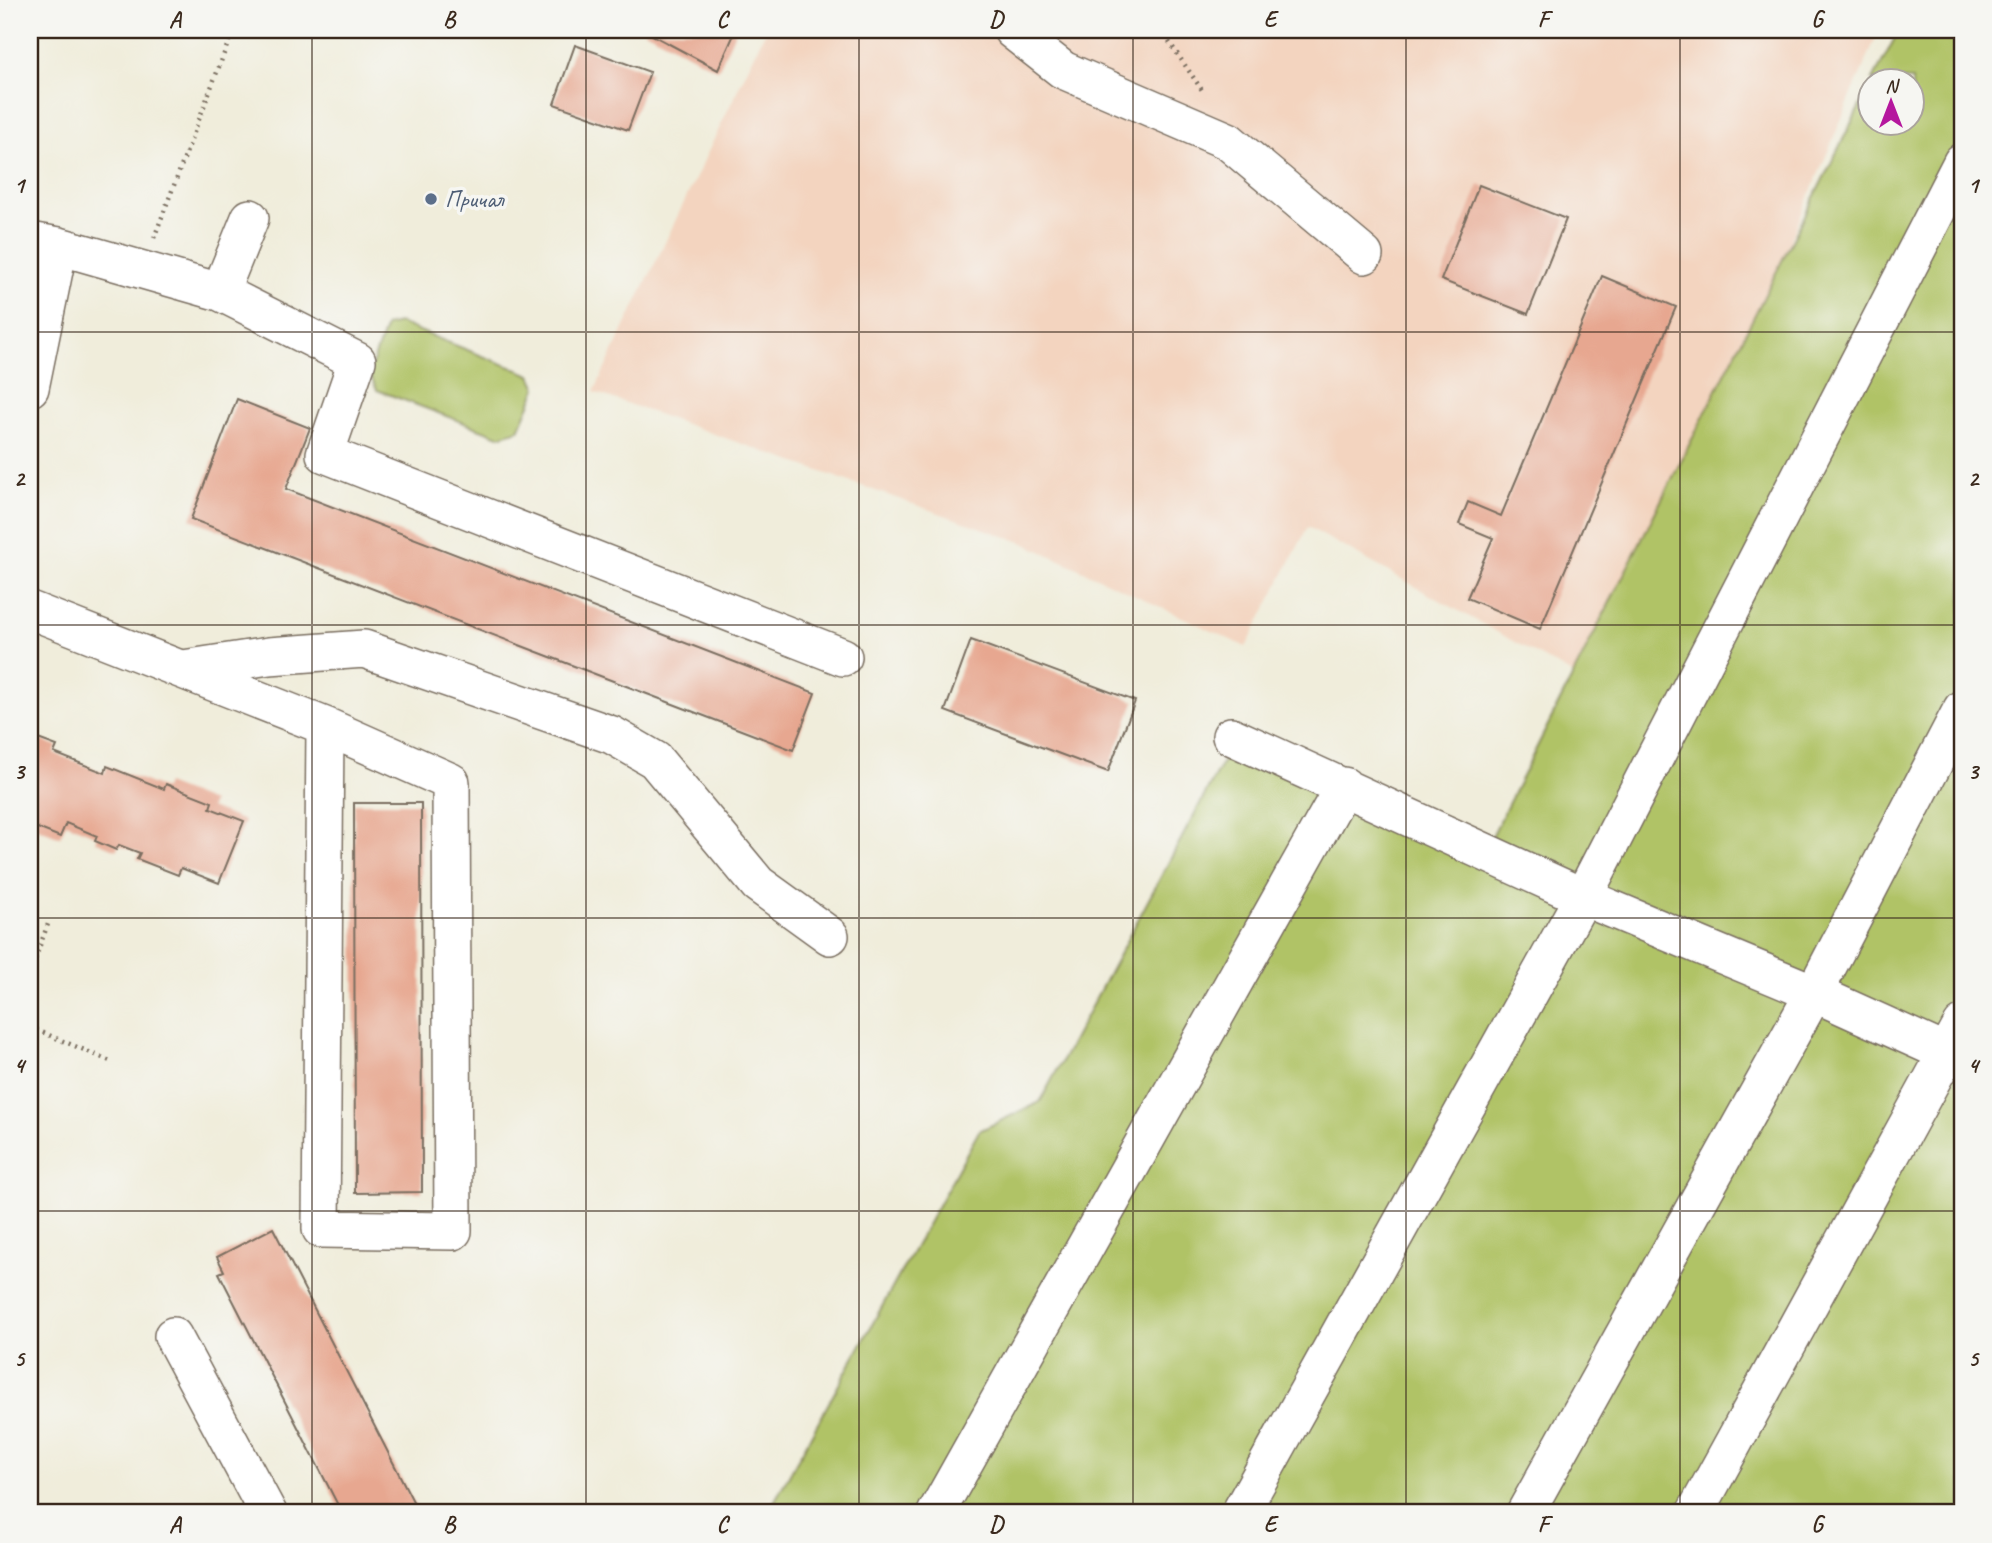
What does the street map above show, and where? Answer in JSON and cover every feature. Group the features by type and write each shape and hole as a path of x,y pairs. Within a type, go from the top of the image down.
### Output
{"lane":[{"path":"1012,30 1063,70 1228,141 1364,255"},
{"path":"1240,1513 1583,897 1962,162"},
{"path":"220,292 250,218"},
{"path":"30,388 45,244 220,292 357,360 325,454 844,657"},
{"path":"30,610 325,726 451,782 453,1231 321,1229 325,726"},
{"path":"180,670 269,656 364,649 612,735 655,760 758,884 830,936"},
{"path":"1525,1513 1814,993 1962,709"},
{"path":"1231,736 1583,897 1814,993 1957,1047 1695,1513"},
{"path":"936,1513 1344,786"},
{"path":"173,1336 268,1513"}],"path":[{"path":"142,270 233,30"},
{"path":"1161,30 1208,98 1228,141"},
{"path":"30,972 48,924"},
{"path":"30,1027 110,1061"}],"shaded area":[{"path":"766,30 1879,30 1864,66 1856,66 1856,85 1601,690 1308,527 1246,647 1024,543 594,392"}],"green space":[{"path":"1899,30 1962,30 1962,1513 768,1513 979,1131 1040,1102 1230,748 1480,860 1856,114 1856,136 1926,136 1926,66 1880,66"},
{"path":"399,323 531,375 537,388 519,430 499,436 377,390 369,373 386,326"}],"building":[{"path":"643,30 736,30 718,70"},
{"path":"575,45 650,72 628,130 554,104"},
{"path":"1479,185 1566,219 1528,314 1441,280"},
{"path":"1602,276 1676,307 1540,629 1467,598 1493,538 1459,524 1468,502 1501,516"},
{"path":"237,399 310,428 286,489 815,693 793,750 191,519"},
{"path":"971,640 1135,701 1108,772 945,711"},
{"path":"30,736 57,746 54,753 105,773 107,766 164,789 166,784 212,802 210,808 244,821 219,883 181,868 178,875 137,859 140,853 119,845 116,850 95,841 97,836 66,823 60,837 30,825"},
{"path":"354,803 421,803 422,1192 355,1193"},
{"path":"273,1228 419,1513 342,1513 219,1273 224,1271 217,1257"}],"place":[{"name":"Причал","path":"431,199"}]}
